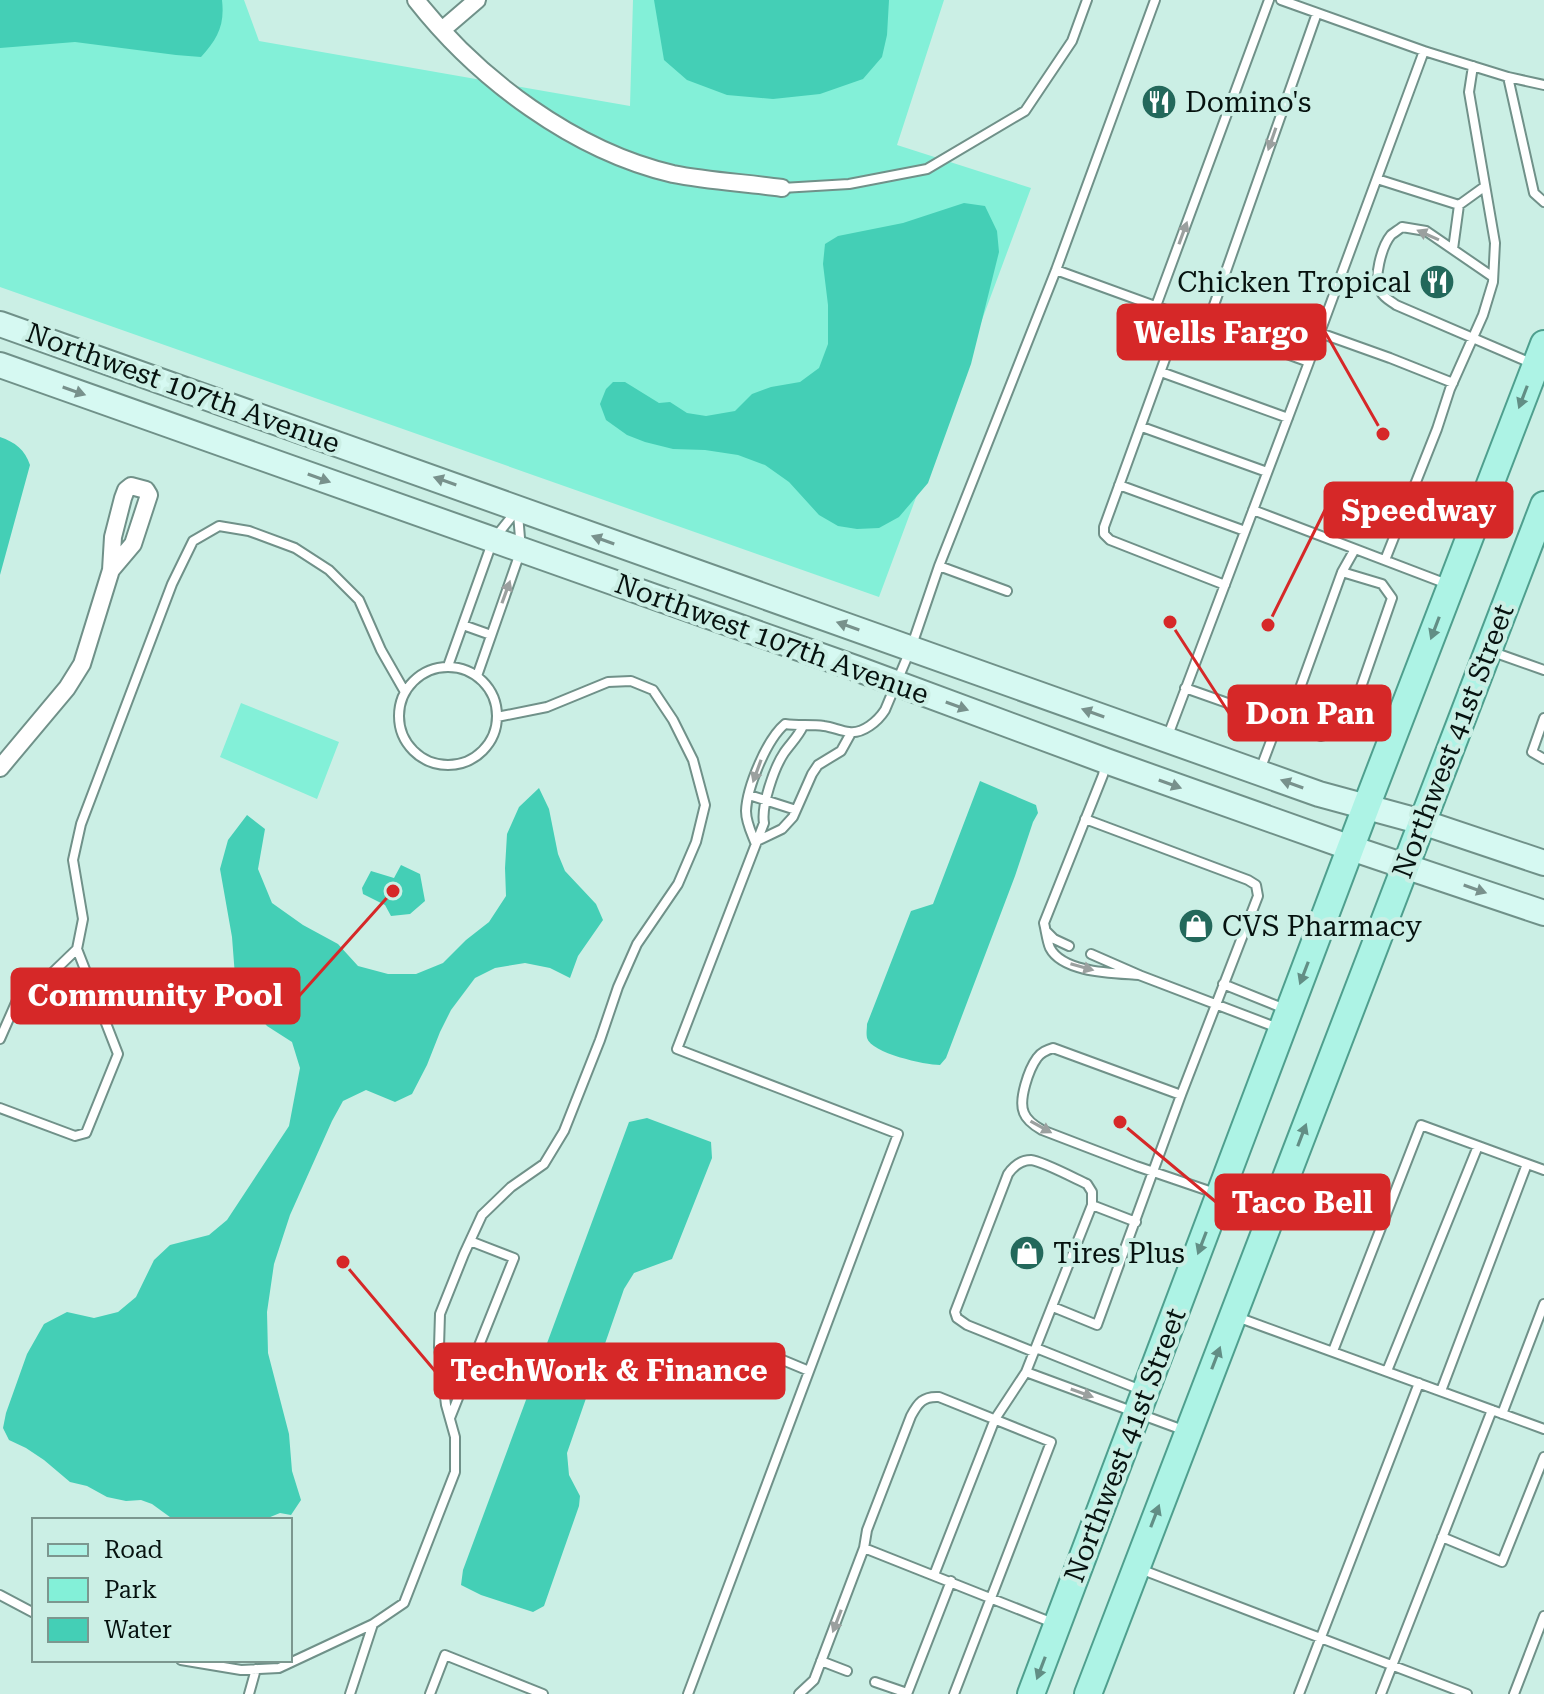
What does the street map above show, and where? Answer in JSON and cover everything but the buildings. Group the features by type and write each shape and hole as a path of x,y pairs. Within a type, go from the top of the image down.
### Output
{"main road":[{"name":"Northwest 107th Avenue","path":"0,324 1319,794 1422,822 1544,863"},
{"name":"Northwest 41st Street","path":"1031,1694 1540,354"},
{"name":"Northwest 107th Avenue","path":"0,365 1351,848 1544,913"},
{"name":"Northwest 41st Street","path":"1088,1694 1422,822 1530,554 1544,505"}],"street":[{"path":"416,0 474,63 549,122 611,154 674,174 782,188"},
{"path":"442,30 477,0"},
{"path":"0,768 75,677 89,645 111,570"}],"lane":[{"path":"782,188 849,184 927,169 1025,111 1072,41 1087,0"},
{"path":"755,842 747,819 749,795 773,737 785,724 823,725 851,733 868,727 881,717 911,648 939,566 1056,270 1155,0"},
{"path":"1156,306 1269,0"},
{"path":"1281,0 1424,51 1544,85"},
{"path":"1207,325 1317,13"},
{"path":"1167,739 1424,51"},
{"path":"1385,560 1453,383 1483,315 1493,277 1495,243 1469,92 1473,66"},
{"path":"1508,77 1534,193 1544,202"},
{"path":"1377,179 1459,205"},
{"path":"1453,249 1459,205 1484,187"},
{"path":"1493,277 1426,231 1402,227 1391,234 1377,274 1382,295 1396,305 1473,339 1540,354"},
{"path":"1056,270 1309,362"},
{"path":"1181,315 1104,534 1110,540 1225,585"},
{"path":"1320,333 1453,383"},
{"path":"1161,372 1288,418"},
{"path":"1142,427 1267,472"},
{"path":"1119,485 1245,531"},
{"path":"448,666 493,540 518,509"},
{"path":"477,676 521,550 518,509"},
{"path":"1253,510 1451,585"},
{"path":"0,1108 75,1136 86,1133 118,1054 77,949 83,919 73,860 81,824 172,584 193,541 219,526 249,531 295,548 329,570 359,600 381,650 405,692"},
{"path":"1260,772 1274,733 1287,724 1342,572 1355,549"},
{"path":"939,566 1007,591"},
{"path":"1185,688 1321,736 1337,732 1351,716 1392,598 1382,584 1342,572"},
{"path":"463,625 491,635"},
{"path":"1489,650 1544,670"},
{"path":"448,666 477,676 488,687 495,701 497,717 493,734 484,749 470,760 453,765 435,764 419,756 406,743 400,727 399,709 412,681 435,668 448,666"},
{"path":"292,1662 373,1624 404,1603 455,1472 455,1437 446,1405 439,1347 440,1314 482,1215 511,1187 544,1164 564,1131 618,987 637,944 678,884 696,842 705,805 693,760 673,720 653,690 631,681 608,682 547,707 497,717"},
{"path":"1544,718 1542,731 1532,752 1544,759"},
{"path":"688,1694 898,1134 677,1049 764,823 762,813 780,760 803,726"},
{"path":"755,842 782,829 793,817 818,765 841,751 851,733"},
{"path":"1106,761 1044,923 1049,946 1066,962 1089,971 1139,975"},
{"path":"749,795 796,810"},
{"path":"1053,1307 1097,1325 1258,891 1256,885 1248,880 1085,819"},
{"path":"1046,931 1069,946"},
{"path":"0,1039 22,989 49,976 77,949"},
{"path":"1091,954 1215,1005 1286,1020"},
{"path":"1223,984 1286,1020"},
{"path":"1181,1095 1058,1049 1045,1051 1036,1060 1022,1103 1025,1116 1042,1130 1154,1173 1220,1194"},
{"path":"1333,1351 1421,1125 1544,1170"},
{"path":"1387,1371 1478,1146"},
{"path":"934,1575 995,1419 1026,1372 1035,1350 1053,1307 1092,1205 1092,1192 1087,1184 1036,1161 1018,1164 1008,1174 973,1261 956,1305 957,1318 967,1325 1035,1350 1142,1402 1188,1431"},
{"path":"1441,1391 1527,1164"},
{"path":"1092,1205 1136,1222"},
{"path":"450,1419 514,1258 470,1241"},
{"path":"1502,1414 1544,1304"},
{"path":"1233,1315 1544,1429"},
{"path":"773,1356 809,1371"},
{"path":"1026,1372 1142,1402"},
{"path":"1299,1694 1419,1383"},
{"path":"799,1694 814,1680 911,1416 922,1399 929,1396 939,1397 1051,1442 954,1694"},
{"path":"1381,1694 1492,1410"},
{"path":"1442,1537 1502,1562 1544,1457"},
{"path":"864,1548 1058,1624"},
{"path":"1136,1568 1467,1694"},
{"path":"875,1682 907,1694 951,1581"},
{"path":"0,1595 32,1612"},
{"path":"1514,1694 1544,1616"},
{"path":"350,1694 373,1624"},
{"path":"430,1694 445,1655 543,1694"},
{"path":"821,1661 847,1671"},
{"path":"193,1662 241,1670 279,1668 292,1662"},
{"path":"249,1694 256,1669"}],"green space":[{"path":"0,0 244,0 259,41 630,106 633,0 944,0 897,145 1031,188 879,597 0,287"},
{"path":"241,703 339,742 317,799 220,757"}],"water":[{"path":"0,0 222,0 222,17 215,38 201,57 75,42 0,48"},
{"path":"654,0 889,0 887,35 882,57 863,79 820,94 773,99 727,95 687,80 664,60"},
{"path":"964,203 985,206 997,231 999,252 971,364 928,483 899,517 879,528 838,526 819,515 789,482 765,465 738,455 673,449 645,442 627,435 606,420 600,404 606,389 613,382 625,382 659,403 670,402 687,413 706,416 735,411 752,394 771,387 800,382 819,368 828,344 828,305 823,264 825,244 838,236 903,223"},
{"path":"0,437 19,447 30,465 0,575"},
{"path":"980,781 1036,805 1038,813 946,1058 940,1065 923,1063 878,1049 867,1038 867,1024 911,911 933,904"},
{"path":"539,788 549,809 558,854 565,871 596,904 603,920 578,956 570,978 550,968 525,963 495,968 475,978 451,1010 412,1094 395,1102 366,1090 343,1101 332,1121 290,1215 274,1264 267,1312 268,1353 289,1434 292,1471 301,1500 291,1515 280,1513 268,1518 171,1518 141,1500 107,1497 87,1486 70,1482 44,1460 9,1440 3,1428 6,1413 27,1354 44,1324 67,1312 94,1318 118,1312 136,1297 154,1260 170,1245 209,1235 227,1220 289,1126 300,1068 292,1042 267,1026 242,996 235,976 232,937 220,869 228,840 247,815 265,829 258,869 272,903 338,944 358,966 388,974 416,974 443,963 489,922 506,896 507,834 519,807"},
{"path":"401,865 420,874 425,901 410,914 391,916 385,905 363,894 362,888 371,871 394,878"},
{"path":"647,1118 711,1142 712,1158 672,1259 634,1273 624,1289 567,1453 569,1475 580,1496 579,1506 544,1606 533,1612 461,1585 463,1570 629,1122"}],"place":[{"name":"Domino's","path":"1159,102"},
{"name":"Chicken Tropical","path":"1437,282"},
{"name":"Wells Fargo","path":"1383,434"},
{"name":"Don Pan","path":"1170,622"},
{"name":"Speedway","path":"1268,625"},
{"name":"Community Pool","path":"393,891"},
{"name":"CVS Pharmacy","path":"1196,926"},
{"name":"Taco Bell","path":"1120,1122"},
{"name":"Tires Plus","path":"1027,1253"},
{"name":"TechWork & Finance","path":"343,1262"}]}
